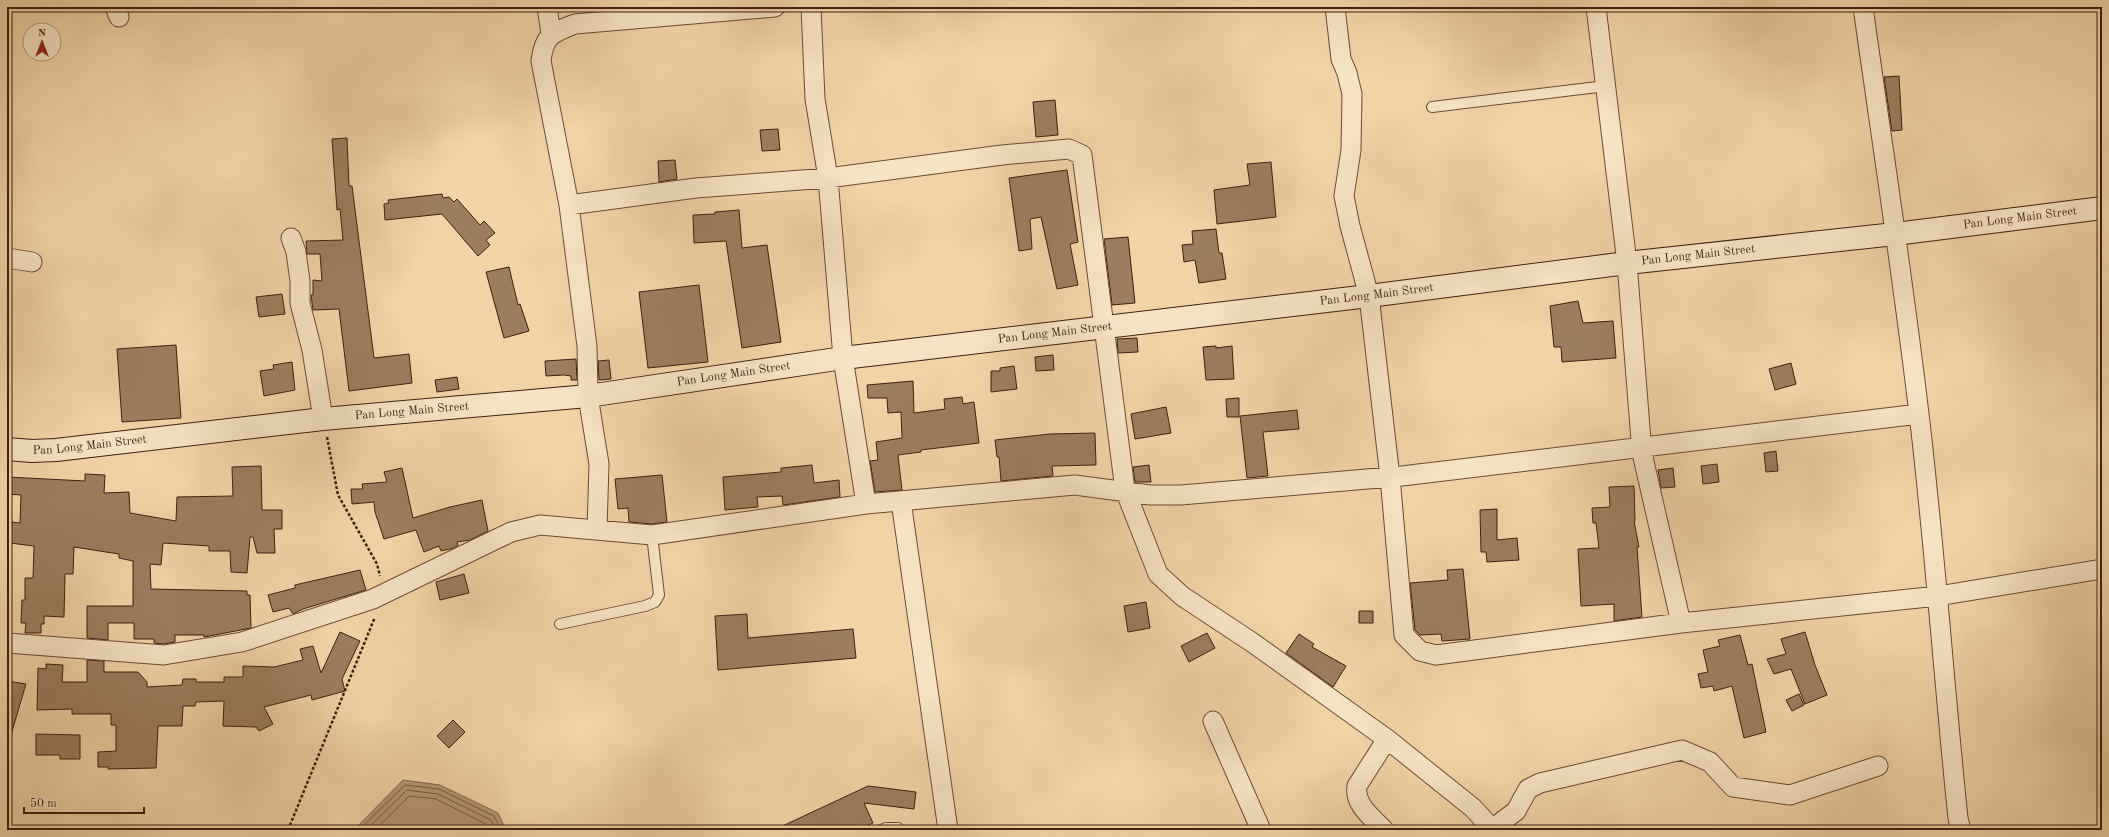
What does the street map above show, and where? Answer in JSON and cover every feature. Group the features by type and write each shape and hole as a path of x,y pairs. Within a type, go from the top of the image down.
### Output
{"street":[{"path":"547,7 551,33"},
{"path":"597,530 599,464 588,396 588,359 569,205 541,61 543,46 551,33 575,24 775,7"},
{"path":"811,7 815,99 828,178 844,358 866,504"},
{"path":"1335,7 1340,52 1352,94 1351,150 1344,196 1350,226 1369,296 1390,477 1404,635 1420,650 1436,655 1681,623 1938,596 2102,569"},
{"path":"1596,7 1627,263 1643,448 1642,453 1681,623"},
{"path":"1863,7 1919,414 1938,596 1946,705 1958,818 1961,830"},
{"path":"569,205 696,188 828,178 1002,155 1069,149 1082,155 1125,490 1158,574 1182,596 1253,643 1387,739 1473,808 1493,830 1516,811 1528,789 1540,783 1682,750 1710,762 1733,787 1790,795 1878,766"},
{"name":"Pan Long Main Street","path":"7,448 32,451 56,450 323,419 588,396 844,358 1369,296 1627,263 1895,234 2102,208"},
{"path":"291,238 296,252 300,281 300,303 312,350 323,419"},
{"path":"7,258 32,262"},
{"path":"7,643 164,655 242,642 373,599 511,532 540,525 652,535 866,504 1075,485 1150,494 1181,495 1390,477 1919,414"},
{"path":"901,501 948,830"},
{"path":"1213,721 1261,830"},
{"path":"1384,830 1358,802 1356,790 1357,786 1387,739"}],"lane":[{"path":"1432,107 1606,86"},
{"path":"560,624 645,606 655,602 659,595 652,535"},
{"path":"881,830 886,828 898,828 898,830"}],"path":[{"path":"288,830 385,593 377,564 338,495 323,419"}],"water":[{"path":"403,780 440,785 498,813 506,830 354,830"}],"building":[{"path":"1899,76 1902,130 1892,131 1884,77"},
{"path":"1055,100 1058,135 1036,137 1033,102"},
{"path":"778,129 780,150 762,151 760,130"},
{"path":"347,138 349,186 352,186 374,358 409,354 412,383 349,391 339,309 313,310 311,295 313,295 313,280 322,281 320,254 307,254 306,241 343,240 340,209 337,210 332,139"},
{"path":"675,160 677,179 659,182 658,161"},
{"path":"1271,162 1276,217 1217,224 1214,190 1250,185 1247,164"},
{"path":"1067,170 1078,242 1070,244 1078,285 1057,289 1041,217 1030,219 1032,249 1019,251 1009,178"},
{"path":"442,194 443,198 449,197 454,202 457,199 480,225 484,221 495,233 486,240 490,245 478,256 442,214 385,220 384,204 389,203 388,200"},
{"path":"739,210 742,248 767,245 781,342 742,348 726,241 694,243 693,215 715,214 715,212"},
{"path":"1216,229 1219,253 1222,253 1226,279 1199,283 1195,260 1184,262 1182,245 1193,244 1192,231"},
{"path":"1128,237 1135,303 1112,305 1104,239"},
{"path":"509,267 518,305 520,304 529,331 504,338 486,272"},
{"path":"699,285 708,362 648,368 639,292"},
{"path":"282,294 285,314 259,317 256,297"},
{"path":"1578,301 1583,323 1613,321 1616,358 1562,362 1561,347 1554,347 1550,306"},
{"path":"1137,338 1138,352 1118,353 1117,339"},
{"path":"176,345 181,418 122,422 117,349"},
{"path":"1216,346 1216,348 1232,346 1234,379 1206,380 1203,347"},
{"path":"1053,355 1054,370 1036,371 1035,357"},
{"path":"576,359 577,380 571,380 571,376 564,375 546,376 545,361"},
{"path":"609,360 611,379 599,380 598,361"},
{"path":"292,362 295,390 264,396 260,371 274,369 273,365"},
{"path":"1791,363 1796,384 1775,390 1769,369"},
{"path":"1014,366 1017,389 991,392 991,371 1000,371 1000,368"},
{"path":"457,377 459,389 437,392 435,380"},
{"path":"913,381 914,413 945,409 944,399 962,397 963,404 974,402 979,443 921,450 921,452 898,455 902,490 875,492 870,461 878,460 876,442 902,438 901,412 888,413 887,398 868,398 867,385"},
{"path":"1239,398 1239,417 1227,417 1226,399"},
{"path":"1166,407 1171,433 1135,439 1131,414"},
{"path":"1297,410 1299,429 1263,432 1268,476 1247,478 1240,416"},
{"path":"1095,433 1096,465 1052,466 1053,476 1001,481 999,457 997,457 995,440 1050,434"},
{"path":"1776,451 1778,471 1766,472 1764,453"},
{"path":"1717,464 1719,482 1703,484 1701,466"},
{"path":"812,465 814,483 839,480 840,497 783,505 782,496 757,497 758,507 725,510 723,477 781,472 781,468"},
{"path":"1149,465 1151,482 1135,482 1133,467"},
{"path":"261,466 262,510 282,510 282,529 274,529 275,553 257,553 253,537 250,537 247,573 231,572 230,551 209,551 209,546 163,543 161,565 150,564 151,589 247,591 247,595 250,595 251,628 204,637 204,635 175,635 175,642 164,644 154,643 154,639 134,639 134,623 108,623 108,640 87,638 87,606 133,606 133,561 119,558 119,554 74,547 73,574 65,574 64,617 44,616 44,624 41,624 41,633 25,633 26,623 21,623 22,600 25,600 25,578 33,578 34,546 10,543 12,522 20,523 21,495 7,494 7,477 85,481 85,474 105,475 104,493 129,492 130,513 176,521 177,497 233,496 232,467"},
{"path":"402,468 413,518 450,507 482,500 488,531 470,540 457,542 458,545 454,548 441,551 439,546 424,552 416,530 384,539 375,512 374,502 352,504 351,489 363,489 362,484 387,482 384,472"},
{"path":"1673,468 1675,487 1661,488 1658,470"},
{"path":"662,475 667,522 652,524 629,522 628,508 618,509 615,479"},
{"path":"1634,486 1634,521 1639,547 1637,547 1642,617 1614,621 1614,604 1581,606 1578,549 1599,548 1596,523 1593,523 1592,508 1610,507 1609,487"},
{"path":"1497,509 1497,540 1517,538 1519,560 1487,562 1486,552 1481,552 1480,510"},
{"path":"1463,569 1470,639 1442,641 1441,634 1420,635 1415,630 1410,583 1448,580 1447,570"},
{"path":"360,570 366,590 303,609 293,614 289,608 273,612 268,595 295,588 295,585"},
{"path":"464,574 469,593 440,600 436,582"},
{"path":"1146,602 1150,628 1128,632 1124,606"},
{"path":"1359,611 1373,611 1373,623 1359,623"},
{"path":"747,614 748,638 853,629 856,658 718,670 715,616"},
{"path":"340,632 360,641 342,679 345,691 312,700 311,695 264,707 273,724 259,731 256,727 223,726 224,701 196,702 195,706 183,706 182,726 158,726 156,768 108,769 108,767 98,767 98,752 116,751 116,725 111,725 111,714 72,714 72,709 37,710 38,668 46,669 46,664 63,665 62,682 87,682 87,660 104,661 104,672 138,672 147,682 147,687 182,685 183,679 196,679 196,682 224,682 224,677 243,677 243,666 274,667 303,660 300,649 313,646 321,673"},
{"path":"1805,632 1815,665 1827,695 1805,704 1791,669 1774,674 1767,659 1786,654 1781,639"},
{"path":"1207,633 1215,648 1189,662 1181,646"},
{"path":"1299,634 1314,644 1312,647 1346,666 1333,687 1286,653"},
{"path":"1740,635 1748,665 1752,664 1766,732 1744,738 1732,686 1714,691 1713,686 1701,688 1698,674 1708,672 1703,650 1720,646 1718,640"},
{"path":"7,681 26,684 10,738 7,738"},
{"path":"1799,694 1804,705 1792,711 1786,700"},
{"path":"453,720 465,732 449,748 437,736"},
{"path":"36,734 80,735 80,759 60,759 60,755 36,755"},
{"path":"868,786 916,792 914,809 864,803 873,823 857,830 774,830"}]}
